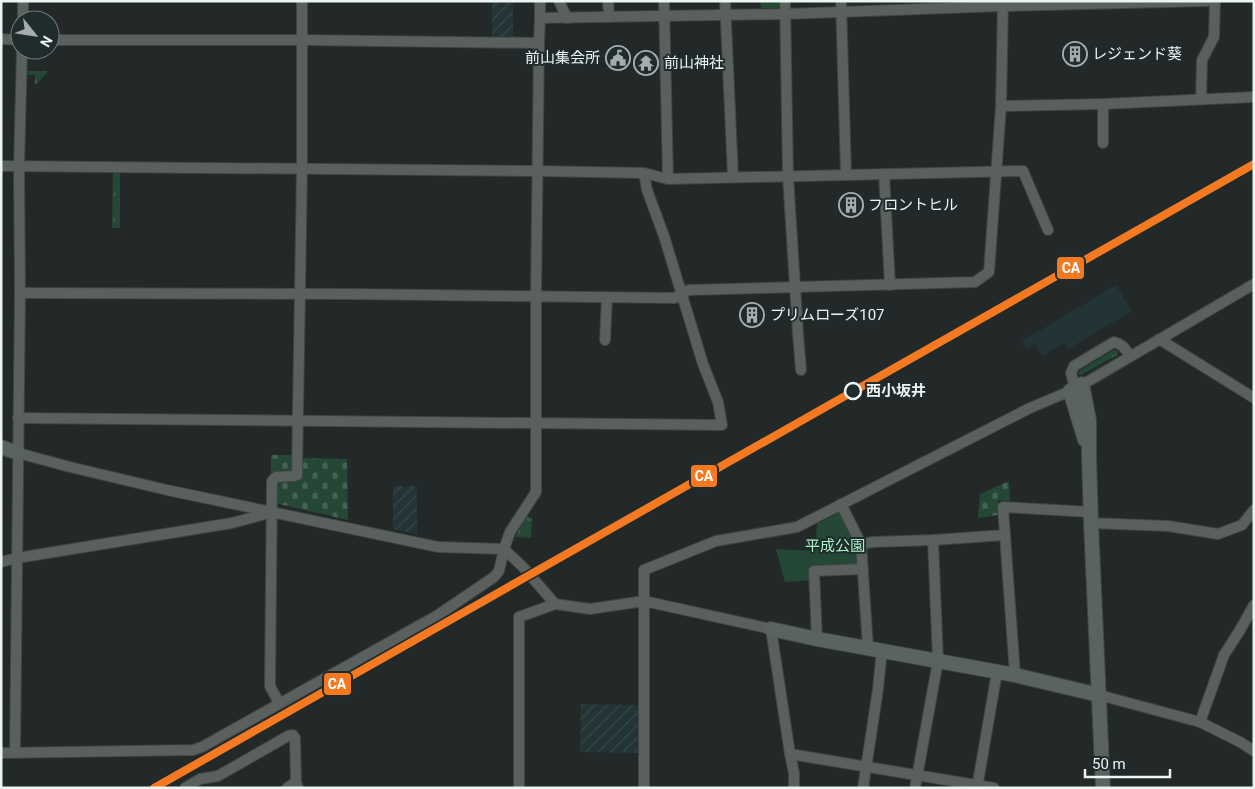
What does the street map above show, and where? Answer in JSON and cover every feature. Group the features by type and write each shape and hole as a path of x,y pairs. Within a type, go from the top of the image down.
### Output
{"street":[{"path":"279,703 270,686 272,481 278,476 297,475 302,168 302,1"},
{"path":"1,753 193,750 438,615 494,577 499,571 510,532 536,492 536,296 540,1"},
{"path":"559,1 566,18"},
{"path":"608,1 609,17"},
{"path":"664,1 668,179"},
{"path":"725,1 733,177"},
{"path":"785,1 788,176 801,370"},
{"path":"841,1 846,174"},
{"path":"540,18 786,14 1003,4 1208,1"},
{"path":"1201,100 1202,60 1214,37 1214,1"},
{"path":"20,293 675,298 689,290 975,282 989,272 1001,106 1003,4"},
{"path":"60,40 302,40 539,43"},
{"path":"16,753 20,293 19,166 22,60"},
{"path":"1001,106 1103,104 1254,97"},
{"path":"1103,104 1103,143"},
{"path":"1,166 644,173 668,179 1023,171 1048,230"},
{"path":"18,418 722,425 718,402 703,364 664,236 647,190 644,173"},
{"path":"884,174 890,285"},
{"path":"644,788 644,570 716,541 797,527 1030,408 1076,388 1254,284"},
{"path":"605,340 608,297"},
{"path":"1159,339 1254,398"},
{"path":"1103,788 1089,456 1076,388 1071,373 1074,366 1114,342 1125,347 1130,356"},
{"path":"1,447 70,467 167,490 438,547 504,549 524,568 555,604"},
{"path":"841,504 861,544 868,647"},
{"path":"1015,675 1003,507 1168,526 1218,534 1242,525 1253,513"},
{"path":"1,562 232,523 272,512"},
{"path":"861,544 1005,535"},
{"path":"915,788 938,661 933,540"},
{"path":"817,638 814,571 863,569"},
{"path":"519,788 519,617 555,604 590,609 644,601 771,629 1015,675 1200,722 1254,751"},
{"path":"1200,722 1224,655 1254,605"},
{"path":"771,629 794,773 794,788"},
{"path":"863,788 882,650"},
{"path":"977,786 997,672"},
{"path":"185,788 200,779 218,776 292,735 295,738 297,785 287,788"},
{"path":"790,754 994,788"}],"shaded area":[{"path":"492,1 513,1 513,39 492,39"},
{"path":"1116,285 1132,311 1068,349 1064,343 1042,356 1035,344 1026,349 1022,341"},
{"path":"393,486 417,486 417,534 393,529"},
{"path":"581,704 639,705 638,753 580,752"}],"green space":[{"path":"760,1 782,1 778,8 761,8"},
{"path":"28,71 47,71 47,73 36,84 35,75 27,75"},
{"path":"113,170 120,170 120,228 112,228"},
{"path":"1114,350 1118,351 1117,355 1081,375 1078,374 1079,371"},
{"path":"271,455 296,455 296,474 271,474"},
{"path":"300,458 347,459 348,520 275,503 276,481 295,479"},
{"path":"1009,481 1010,501 998,500 998,515 978,518 980,494"},
{"name":"平成公園","path":"840,512 856,544 856,565 811,567 811,580 785,582 776,549 815,551 817,524"},
{"path":"526,517 532,519 531,538 515,537"}],"transit line":[{"name":"CA","path":"154,788 1254,164"}],"place":[{"name":"レジェンド葵","path":"1075,54"},
{"name":"前山集会所","path":"618,58"},
{"name":"前山神社","path":"646,63"},
{"name":"フロントヒル","path":"851,205"},
{"name":"プリムローズ107","path":"752,315"},
{"name":"西小坂井","path":"853,391"}]}
